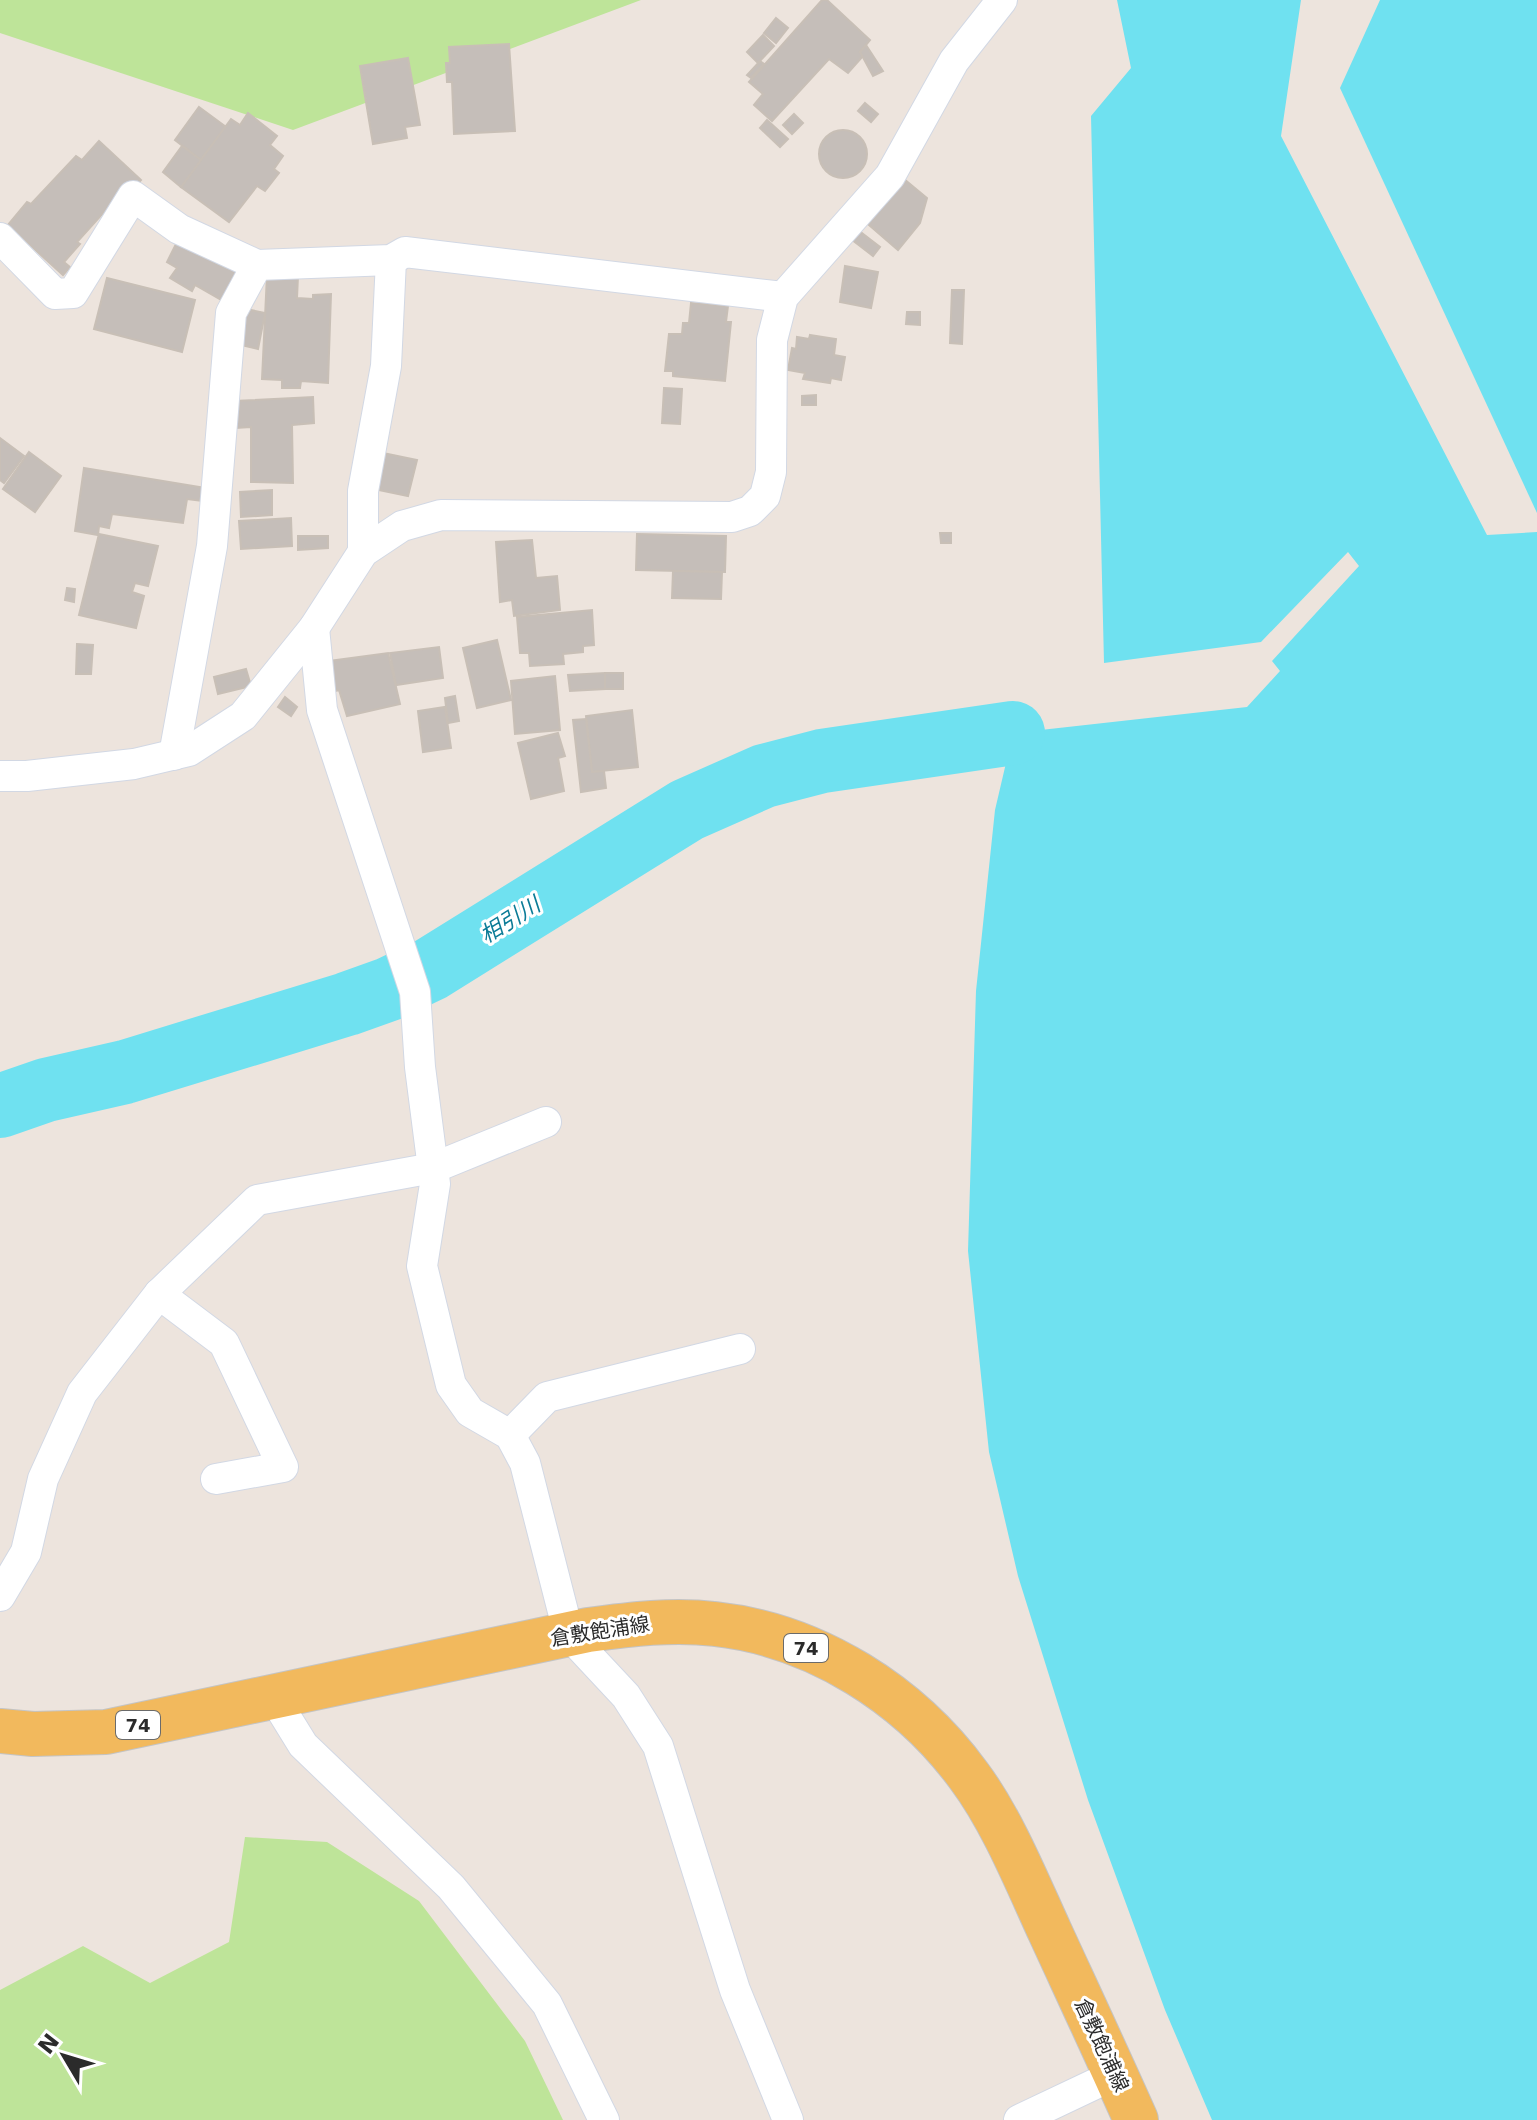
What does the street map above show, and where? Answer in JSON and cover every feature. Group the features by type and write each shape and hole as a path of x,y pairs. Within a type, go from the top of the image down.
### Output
{"main road":[{"name":"倉敷飽浦線","path":"0,1731 33,1734 106,1732 569,1635 653,1621 717,1624 787,1640 838,1662 887,1693 931,1730 971,1777 1011,1848 1136,2120"}],"street":[{"path":"0,776 27,776 134,764 189,751 243,716 314,628 363,552 402,526 441,515 732,517 750,511 765,496 771,472 772,340 783,297 890,176 954,61 1002,0"},
{"path":"0,238 55,294 73,293 133,196 179,229 257,265 391,260 405,252 783,297"},
{"path":"363,552 363,491 386,366 391,260"},
{"path":"174,755 212,546 231,313 257,265"},
{"path":"314,628 322,710 415,992 420,1067 435,1184 422,1266 451,1385 470,1412 510,1435 525,1463 569,1635 626,1696 658,1746 735,1990 788,2120"},
{"path":"0,1596 26,1552 43,1479 82,1393 159,1294 257,1200 433,1168 546,1122"},
{"path":"159,1294 224,1343 283,1467 216,1479"},
{"path":"510,1435 547,1397 740,1349"},
{"path":"274,1698 303,1745 451,1887 547,2004 604,2120"},
{"path":"1019,2120 1116,2074"}],"green space":[{"path":"0,0 641,0 293,130 0,33"},
{"path":"245,1837 327,1842 419,1901 525,2041 563,2120 0,2120 0,1990 83,1946 150,1983 229,1942"}],"water":[{"path":"1117,0 1301,0 1281,136 1487,535 1537,532 1537,2120 1212,2120 1165,2010 1088,1800 1018,1576 989,1452 968,1251 976,991 995,810 1013,733 1247,707 1280,671 1272,661 1359,566 1348,552 1261,642 1104,663 1091,116 1131,68"},
{"path":"1380,0 1537,0 1537,513 1340,88"}],"building":[{"path":"822,0 827,0 870,40 860,52 864,55 848,73 829,59 772,121 754,105 763,94 749,82"},
{"path":"776,18 788,28 776,43 764,33"},
{"path":"763,35 774,46 758,63 747,52"},
{"path":"509,44 515,131 454,134 452,82 447,82 449,47"},
{"path":"866,45 883,71 873,76 860,52"},
{"path":"408,58 420,125 405,127 407,138 373,144 360,66"},
{"path":"760,61 764,64 751,78 747,75"},
{"path":"865,103 878,114 871,122 858,111"},
{"path":"199,107 226,127 201,160 175,140"},
{"path":"248,113 277,136 270,145 283,156 274,169 279,173 265,191 257,186 229,222 181,187 231,119 240,125"},
{"path":"794,114 803,123 792,134 783,125"},
{"path":"767,120 788,139 780,147 760,128"},
{"path":"843,130 860,137 867,154 860,171 843,178 826,171 819,154 826,137"},
{"path":"99,141 141,180 117,205 113,202 77,242 80,244 64,262 70,267 63,275 8,225 27,202 31,204 76,156 82,160"},
{"path":"182,146 201,160 181,187 163,172"},
{"path":"904,179 927,198 920,223 898,250 868,224"},
{"path":"858,230 880,247 873,256 851,239"},
{"path":"180,236 244,270 223,301 195,285 192,291 170,278 177,268 167,262"},
{"path":"845,266 878,272 871,308 840,302"},
{"path":"267,275 298,276 297,298 313,299 313,295 331,294 328,383 301,381 300,388 282,388 282,380 262,379"},
{"path":"107,278 195,300 182,352 94,329"},
{"path":"952,290 964,290 962,344 950,343"},
{"path":"691,303 728,306 726,322 731,322 725,381 673,376 673,371 665,371 669,334 682,334 683,323 689,323"},
{"path":"246,309 265,313 258,349 237,344"},
{"path":"907,312 920,312 920,325 906,324"},
{"path":"810,335 836,339 834,355 845,357 841,380 831,378 830,383 803,379 805,373 788,370 797,337 809,339"},
{"path":"664,388 682,389 680,424 662,423"},
{"path":"816,395 816,405 802,405 802,396"},
{"path":"313,397 314,423 292,425 293,483 251,482 251,427 236,428 234,401"},
{"path":"0,438 24,456 4,483 0,480"},
{"path":"29,452 61,476 35,512 3,489"},
{"path":"383,453 417,460 408,496 374,489"},
{"path":"84,468 212,489 210,502 187,499 183,523 112,514 109,528 99,526 98,535 75,531"},
{"path":"272,490 272,515 241,517 240,492"},
{"path":"291,518 292,546 241,549 239,521"},
{"path":"940,533 951,533 951,543 941,543"},
{"path":"99,534 158,546 148,586 135,583 132,592 144,596 136,628 79,615"},
{"path":"637,534 726,536 725,572 636,570"},
{"path":"298,536 328,536 328,548 298,550"},
{"path":"532,540 536,578 557,576 560,610 514,616 512,600 500,602 496,542"},
{"path":"673,571 722,572 721,599 672,598"},
{"path":"67,588 75,589 74,602 65,600"},
{"path":"592,610 594,645 583,646 583,652 563,654 564,664 530,666 529,653 520,653 517,617"},
{"path":"497,640 511,700 477,708 463,648"},
{"path":"77,644 93,645 91,674 76,674"},
{"path":"439,647 443,678 396,685 390,653"},
{"path":"388,653 400,704 347,716 339,690 332,692 328,661"},
{"path":"246,669 251,686 218,694 214,677"},
{"path":"605,673 623,673 623,689 605,689"},
{"path":"605,673 605,689 570,691 568,675"},
{"path":"555,676 560,730 515,734 511,681"},
{"path":"455,696 459,721 448,723 445,698"},
{"path":"285,697 297,707 291,716 278,707"},
{"path":"445,707 451,748 423,752 418,711"},
{"path":"632,710 638,767 592,772 586,716"},
{"path":"586,719 592,772 604,771 606,788 581,792 573,720"},
{"path":"558,733 565,756 558,758 564,791 531,799 518,743"}],"waterway":[{"name":"相引川","path":"0,1106 46,1090 125,1072 389,989 431,969 687,810 764,776 822,761 1013,733"}]}
